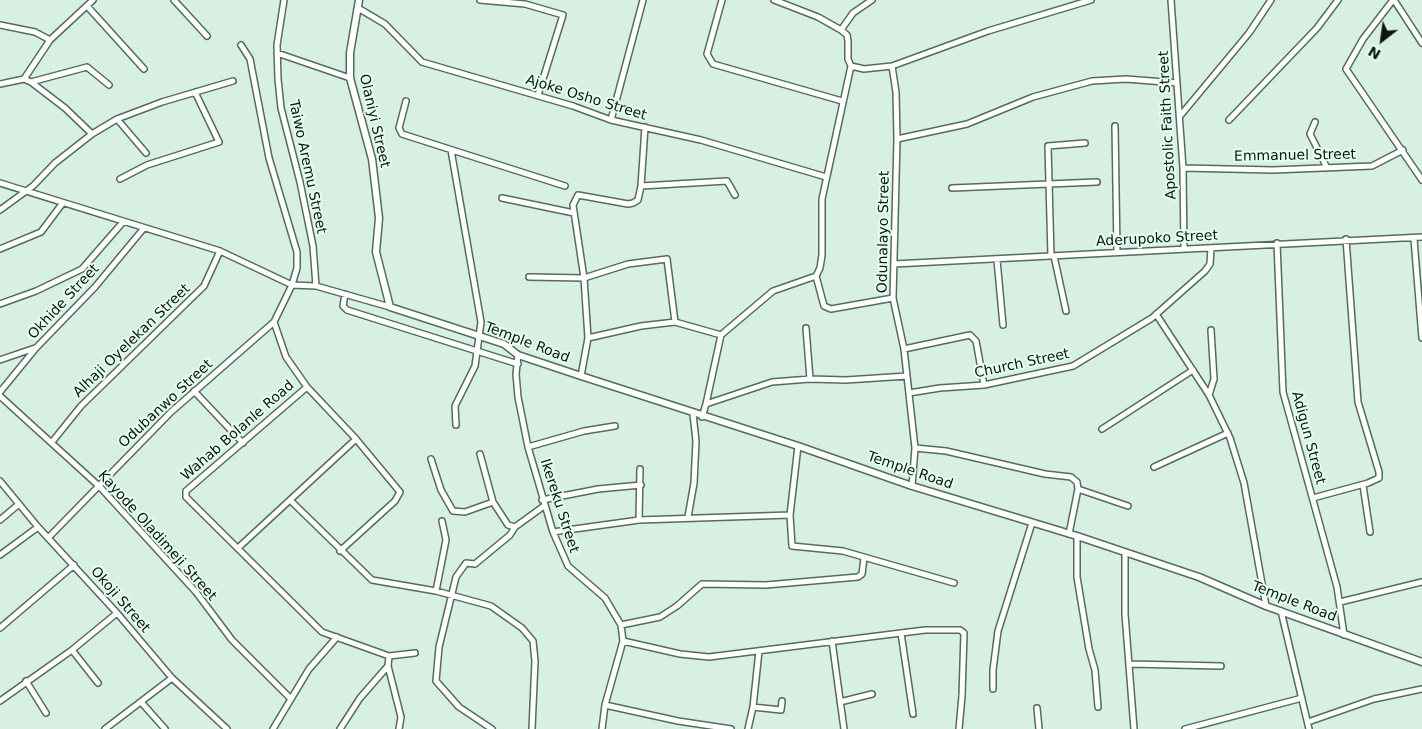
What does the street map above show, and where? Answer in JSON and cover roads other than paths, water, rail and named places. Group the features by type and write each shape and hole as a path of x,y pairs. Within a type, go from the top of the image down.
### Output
{"street":[{"path":"24,80 50,40 93,0"},
{"path":"174,0 207,36"},
{"name":"Taiwo Aremu Street","path":"284,0 276,53 281,108 306,209 313,246 314,286"},
{"name":"Olaniyi Street","path":"359,0 350,53 350,78 372,159 379,218 376,252 390,307"},
{"path":"480,0 525,4 563,15 538,95"},
{"path":"612,120 643,0"},
{"path":"722,0 707,54 713,64 842,101"},
{"path":"774,0 818,17 847,35 851,66 822,199 820,268 816,276 824,306 830,309 893,298"},
{"path":"841,30 853,13 870,0"},
{"path":"851,66 864,70 892,66 988,31 1091,0"},
{"name":"Apostolic Faith Street","path":"1171,0 1183,168 1184,249"},
{"path":"1180,116 1248,33 1271,0"},
{"path":"1229,120 1317,28 1338,0"},
{"path":"1422,43 1394,0 1363,39 1346,69 1422,180"},
{"path":"87,6 144,69"},
{"name":"Ajoke Osho Street","path":"358,8 385,24 422,62 538,95 612,120 701,140 826,178"},
{"path":"0,25 36,32 50,40"},
{"name":"Odubanwo Street","path":"49,537 100,487 134,447 194,391 274,322 294,285 297,252 269,158 250,59 241,45"},
{"path":"276,53 350,78"},
{"name":"Odunalayo Street","path":"892,66 896,92 897,139 893,298 904,349 915,448 912,486"},
{"path":"31,82 87,67 109,84"},
{"path":"897,139 967,124 1033,97 1092,81 1126,79 1178,83"},
{"path":"0,84 24,80 31,82 65,108 92,134"},
{"path":"0,210 26,192 55,163 92,134 117,119 195,92 234,81"},
{"path":"120,179 147,165 219,142 195,92"},
{"path":"406,101 399,131 410,137 565,186"},
{"path":"117,119 146,153"},
{"path":"1314,122 1310,134 1327,168"},
{"path":"1115,126 1117,252"},
{"path":"580,376 588,338 584,278 573,205 578,195 634,204 638,200 642,186 645,127"},
{"path":"1066,311 1052,256 1048,146 1084,143"},
{"path":"451,150 482,322 478,337 479,350 475,366 455,406 456,426"},
{"name":"Emmanuel Street","path":"1183,168 1327,168 1372,166 1403,150"},
{"path":"642,186 727,181 735,195"},
{"path":"952,188 1097,182"},
{"path":"0,183 62,204 220,251 294,285 314,286 390,307"},
{"path":"502,198 574,213"},
{"path":"0,249 41,232 62,204"},
{"path":"0,304 36,291 82,269 123,222"},
{"name":"Okhide Street","path":"0,392 36,348 95,287 144,228"},
{"name":"Aderupoko Street","path":"894,264 998,260 1346,239 1414,239 1422,237"},
{"path":"1313,498 1363,485 1376,481 1379,478 1379,472 1358,402 1346,239"},
{"path":"1414,239 1422,338"},
{"name":"Adigun Street","path":"1277,243 1283,392 1340,602 1344,635"},
{"name":"Church Street","path":"909,393 940,388 984,385 1073,366 1156,314 1205,271 1210,264 1211,248"},
{"name":"Alhaji Oyelekan Street","path":"52,442 81,406 204,286 220,251"},
{"path":"529,277 584,278 628,264 667,259 675,322"},
{"path":"998,260 1003,325"},
{"path":"702,417 721,335 773,291 816,276"},
{"path":"345,294 343,306 347,310 427,337 479,350 518,364"},
{"name":"Temple Road","path":"390,307 504,344 518,355 629,390 693,414 798,446 912,486 1077,536 1199,577 1266,606 1422,662"},
{"path":"1156,314 1209,395 1228,432 1244,484 1266,606"},
{"path":"274,322 286,357 307,387 356,439 401,494 340,551"},
{"path":"588,338 642,326 675,322 721,335"},
{"path":"806,328 810,379"},
{"path":"1209,395 1214,379 1211,330"},
{"path":"904,349 970,335 976,341 984,385"},
{"path":"0,360 36,348"},
{"name":"Ikereku Street","path":"518,355 518,397 528,447 553,532 568,566 605,598 622,625 623,641 605,705 602,729"},
{"path":"1102,429 1193,370"},
{"path":"706,404 772,382 907,376"},
{"name":"Wahab Bolanle Road","path":"238,548 212,525 185,494 186,491 307,387"},
{"path":"194,391 243,442"},
{"name":"Kayode Oladimeji Street","path":"0,396 100,487 196,592 232,640 290,698"},
{"path":"688,517 694,483 696,441 693,414"},
{"path":"528,447 584,431 615,426"},
{"path":"1154,467 1228,432"},
{"path":"356,439 238,548 322,632 388,656 415,652"},
{"path":"798,446 790,515 792,546 843,551 954,584"},
{"path":"915,448 946,451 1045,474 1072,477 1077,482 1078,489 1068,534"},
{"path":"480,454 493,502 508,524 515,527"},
{"path":"431,459 441,490 453,511 465,512 493,502"},
{"path":"639,520 640,469"},
{"name":"Okoji Street","path":"0,481 172,678 227,729"},
{"path":"443,593 466,564 475,564 510,535 515,527 543,503 598,489 641,485"},
{"path":"1363,485 1370,532"},
{"path":"1078,489 1128,506"},
{"path":"290,500 340,551 372,580 443,593 491,606 528,634 533,641 535,661 532,729"},
{"path":"0,520 19,504"},
{"path":"553,532 639,520 790,515"},
{"path":"442,521 446,540 436,681 459,707 492,729"},
{"path":"993,689 993,670 998,631 1032,523"},
{"path":"0,555 38,526"},
{"path":"1077,536 1077,578 1089,649 1095,670 1098,707"},
{"path":"1125,553 1125,614 1134,729"},
{"path":"622,625 660,617 677,606 702,584 766,584 858,577 862,574 864,558"},
{"path":"0,628 74,565"},
{"path":"1340,602 1422,582"},
{"path":"1281,611 1309,729"},
{"path":"0,701 72,650 117,613"},
{"path":"623,641 680,654 709,657 925,630 960,630 964,633 959,729"},
{"path":"901,633 913,714"},
{"path":"274,729 290,698 309,669 337,637"},
{"path":"832,641 844,729"},
{"path":"72,650 98,683"},
{"path":"748,729 753,707 759,651"},
{"path":"388,656 388,666 401,717 399,729"},
{"path":"1130,664 1221,666"},
{"path":"340,729 360,698 388,666"},
{"path":"104,729 172,678"},
{"path":"26,681 46,713"},
{"path":"1308,722 1374,699 1422,689"},
{"path":"840,702 872,694"},
{"path":"1185,729 1302,698"},
{"path":"753,707 780,710 782,701"},
{"path":"141,702 164,729"},
{"path":"605,705 678,721 731,729"},
{"path":"1037,708 1038,729"},
{"path":"675,729 678,721"}]}
